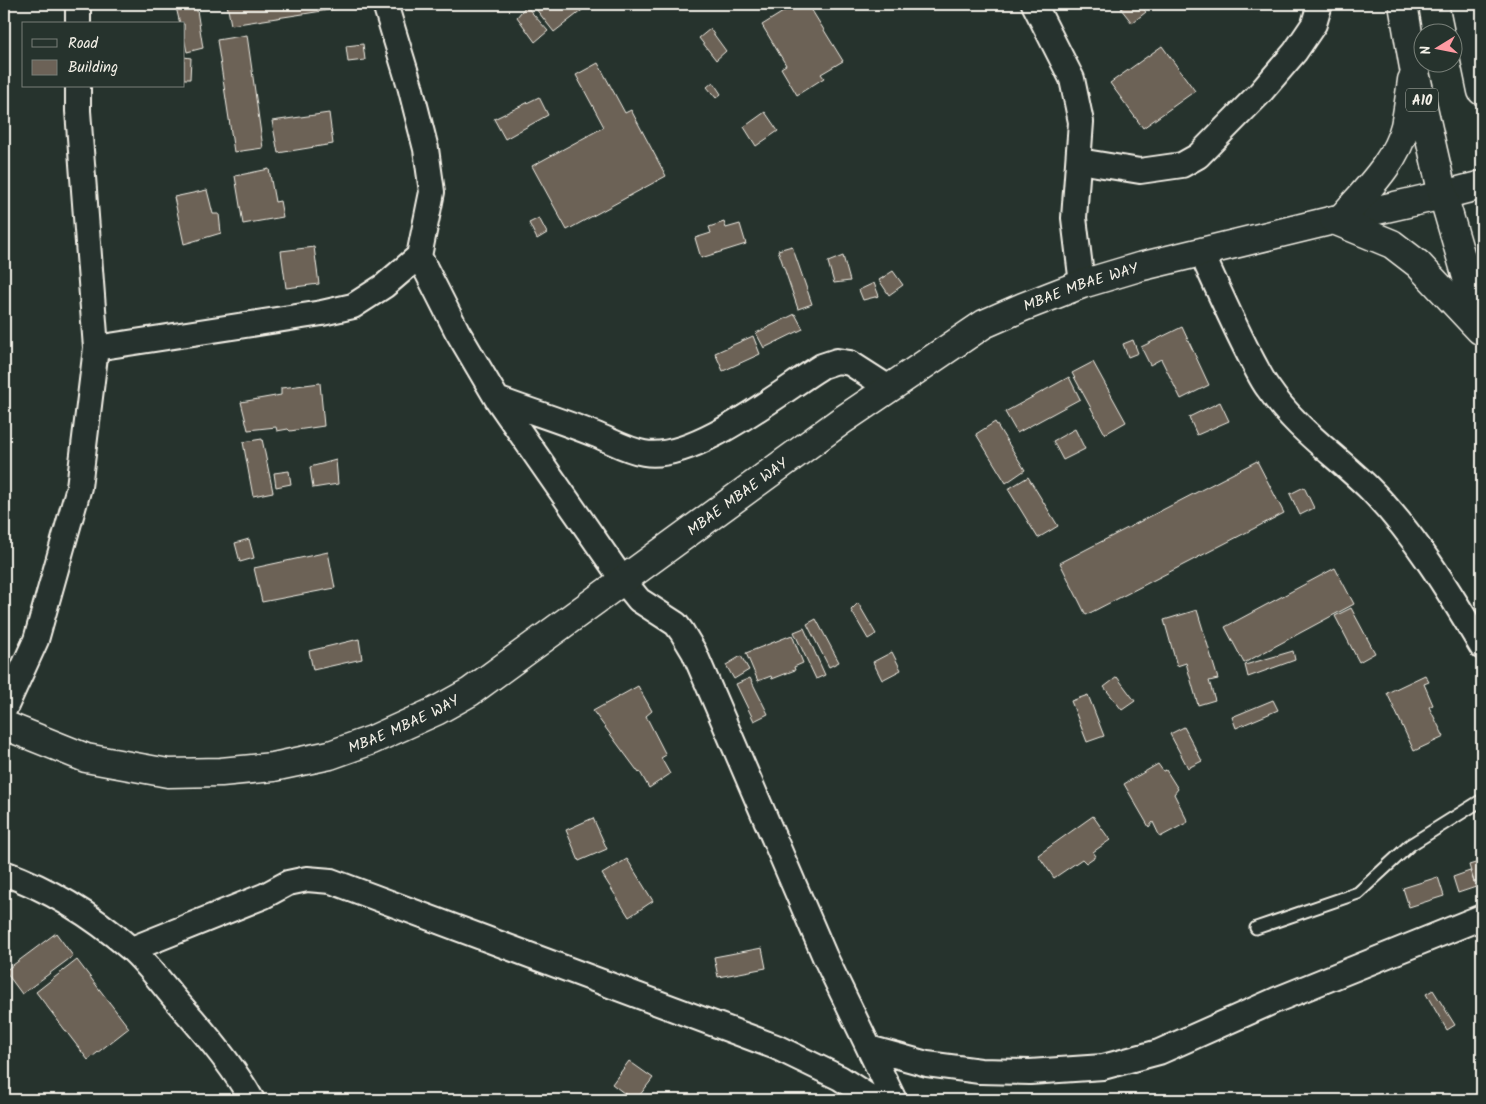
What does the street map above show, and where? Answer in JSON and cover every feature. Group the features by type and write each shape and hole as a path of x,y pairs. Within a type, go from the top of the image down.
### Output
{"street":[{"path":"78,4 78,22"},
{"path":"96,348 322,313 353,306 384,286 419,256 432,192 426,149 410,86 385,4"},
{"path":"1034,4 1072,79 1081,122 1074,218 1082,284"},
{"path":"1079,161 1140,171 1182,165 1198,156 1260,93 1295,52 1314,24 1320,4"},
{"name":"A10","path":"1403,4 1414,68"},
{"path":"1464,4 1482,91"},
{"path":"1470,4 1482,38"},
{"path":"1414,68 1404,128 1392,158 1374,182 1338,219 1392,244 1418,264 1482,333"},
{"name":"A10","path":"1415,72 1443,195 1482,328"},
{"path":"4,710 36,640 79,487 96,348 78,111 78,88"},
{"name":"MBAE MBAE WAY","path":"4,725 86,758 168,773 220,772 273,767 330,755 372,740 436,711 470,692 622,579 888,388 984,324 1082,284 1139,266 1482,185"},
{"path":"1201,252 1267,388 1290,417 1368,487 1411,536 1457,603 1482,647"},
{"path":"419,256 457,331 497,399 622,579 639,600 676,624 694,652 825,957 894,1100"},
{"path":"497,399 626,448 644,453 659,454 678,451 701,442 728,427 822,366 838,361 850,363 888,388"},
{"path":"4,873 51,893 82,912 132,949 199,1025 252,1100"},
{"path":"132,949 264,896 288,882 307,879 331,881 776,1047 840,1078 874,1100"},
{"path":"870,1048 927,1064 980,1071 1030,1072 1103,1067 1160,1052 1276,1000 1482,917"}],"lane":[{"path":"1256,928 1358,893 1410,845 1482,800"}],"building":[{"path":"196,4 203,48 187,52 185,22 180,22 176,7"},
{"path":"227,4 341,4 342,8 231,25"},
{"path":"532,4 590,4 554,32"},
{"path":"796,4 808,4 843,61 821,74 824,78 797,95 781,68 786,65 762,25"},
{"path":"1127,4 1138,4 1146,12 1132,23 1121,9"},
{"path":"526,6 548,31 535,42 517,17"},
{"path":"710,29 726,51 716,60 699,38"},
{"path":"247,35 263,148 234,152 217,40"},
{"path":"363,44 365,60 348,62 346,46"},
{"path":"1162,46 1195,91 1143,128 1110,83"},
{"path":"185,57 191,58 190,79 185,79"},
{"path":"598,63 625,113 631,110 666,176 567,230 532,166 604,127 576,75"},
{"path":"713,82 721,94 716,98 707,87"},
{"path":"539,97 548,115 505,139 494,119"},
{"path":"765,112 778,131 756,146 744,127"},
{"path":"329,113 333,144 278,153 272,121"},
{"path":"269,169 275,202 280,201 283,217 243,224 235,176"},
{"path":"207,190 213,214 219,214 221,233 184,244 174,197"},
{"path":"539,218 547,233 537,239 529,223"},
{"path":"724,222 726,228 740,224 746,244 701,258 695,238 711,233 709,227"},
{"path":"792,246 812,304 798,309 778,250"},
{"path":"314,247 319,284 286,288 281,251"},
{"path":"843,256 850,281 834,283 828,262"},
{"path":"893,271 903,285 889,295 879,280"},
{"path":"874,283 879,296 863,300 859,290"},
{"path":"795,314 803,329 764,348 756,333"},
{"path":"1182,327 1209,385 1181,399 1161,359 1150,365 1141,347"},
{"path":"753,336 760,354 723,371 715,353"},
{"path":"1133,340 1138,353 1128,357 1123,344"},
{"path":"1093,362 1126,422 1105,434 1072,373"},
{"path":"1069,377 1080,399 1017,433 1005,412"},
{"path":"320,383 324,426 290,431 288,429 277,431 276,427 248,430 241,402 281,395 281,388"},
{"path":"1220,402 1229,421 1197,435 1189,417"},
{"path":"995,422 1025,470 1006,483 976,434"},
{"path":"1075,429 1085,449 1063,460 1053,441"},
{"path":"262,439 273,492 253,496 243,442"},
{"path":"336,460 338,484 313,488 310,467"},
{"path":"1257,461 1284,513 1086,615 1060,563"},
{"path":"289,471 291,484 276,487 274,473"},
{"path":"1028,477 1058,526 1038,538 1008,489"},
{"path":"1304,487 1314,508 1300,515 1290,494"},
{"path":"249,539 254,558 240,562 235,543"},
{"path":"328,552 335,588 262,602 254,568"},
{"path":"1335,568 1354,604 1244,663 1225,627"},
{"path":"858,603 876,634 868,639 851,610"},
{"path":"1351,608 1375,653 1359,662 1335,616"},
{"path":"1197,610 1218,679 1209,681 1215,700 1198,705 1186,663 1177,666 1164,620"},
{"path":"816,619 839,662 829,667 807,624"},
{"path":"804,628 825,675 816,679 794,632"},
{"path":"792,635 803,663 794,667 795,670 772,679 771,676 758,681 746,653"},
{"path":"359,639 362,659 313,670 309,651"},
{"path":"1293,651 1295,660 1248,677 1245,665"},
{"path":"892,652 901,670 882,680 873,662"},
{"path":"741,656 749,670 734,679 726,665"},
{"path":"1425,675 1429,682 1424,684 1433,705 1429,707 1444,737 1414,751 1387,693"},
{"path":"1117,677 1135,701 1122,710 1104,687"},
{"path":"750,678 768,714 754,721 736,684"},
{"path":"638,686 652,711 646,716 666,755 661,758 670,774 649,788 640,772 593,711"},
{"path":"1088,695 1104,736 1087,742 1071,701"},
{"path":"1273,700 1278,710 1236,728 1232,717"},
{"path":"1184,727 1202,761 1188,768 1170,734"},
{"path":"1158,764 1163,771 1166,770 1178,789 1174,794 1188,822 1160,837 1153,822 1149,827 1124,784"},
{"path":"1093,816 1110,840 1093,852 1096,856 1086,863 1082,859 1054,878 1038,855"},
{"path":"593,818 607,849 579,861 566,830"},
{"path":"627,859 653,901 629,917 602,874"},
{"path":"1482,861 1482,880 1474,882 1469,865"},
{"path":"1470,871 1476,887 1458,893 1453,877"},
{"path":"1438,877 1444,896 1409,907 1403,888"},
{"path":"56,933 73,956 22,994 5,971"},
{"path":"762,948 766,968 718,977 714,957"},
{"path":"77,960 129,1028 88,1060 36,992"},
{"path":"1433,990 1455,1025 1447,1030 1426,994"},
{"path":"629,1061 653,1078 636,1100 633,1100 612,1084"}]}
